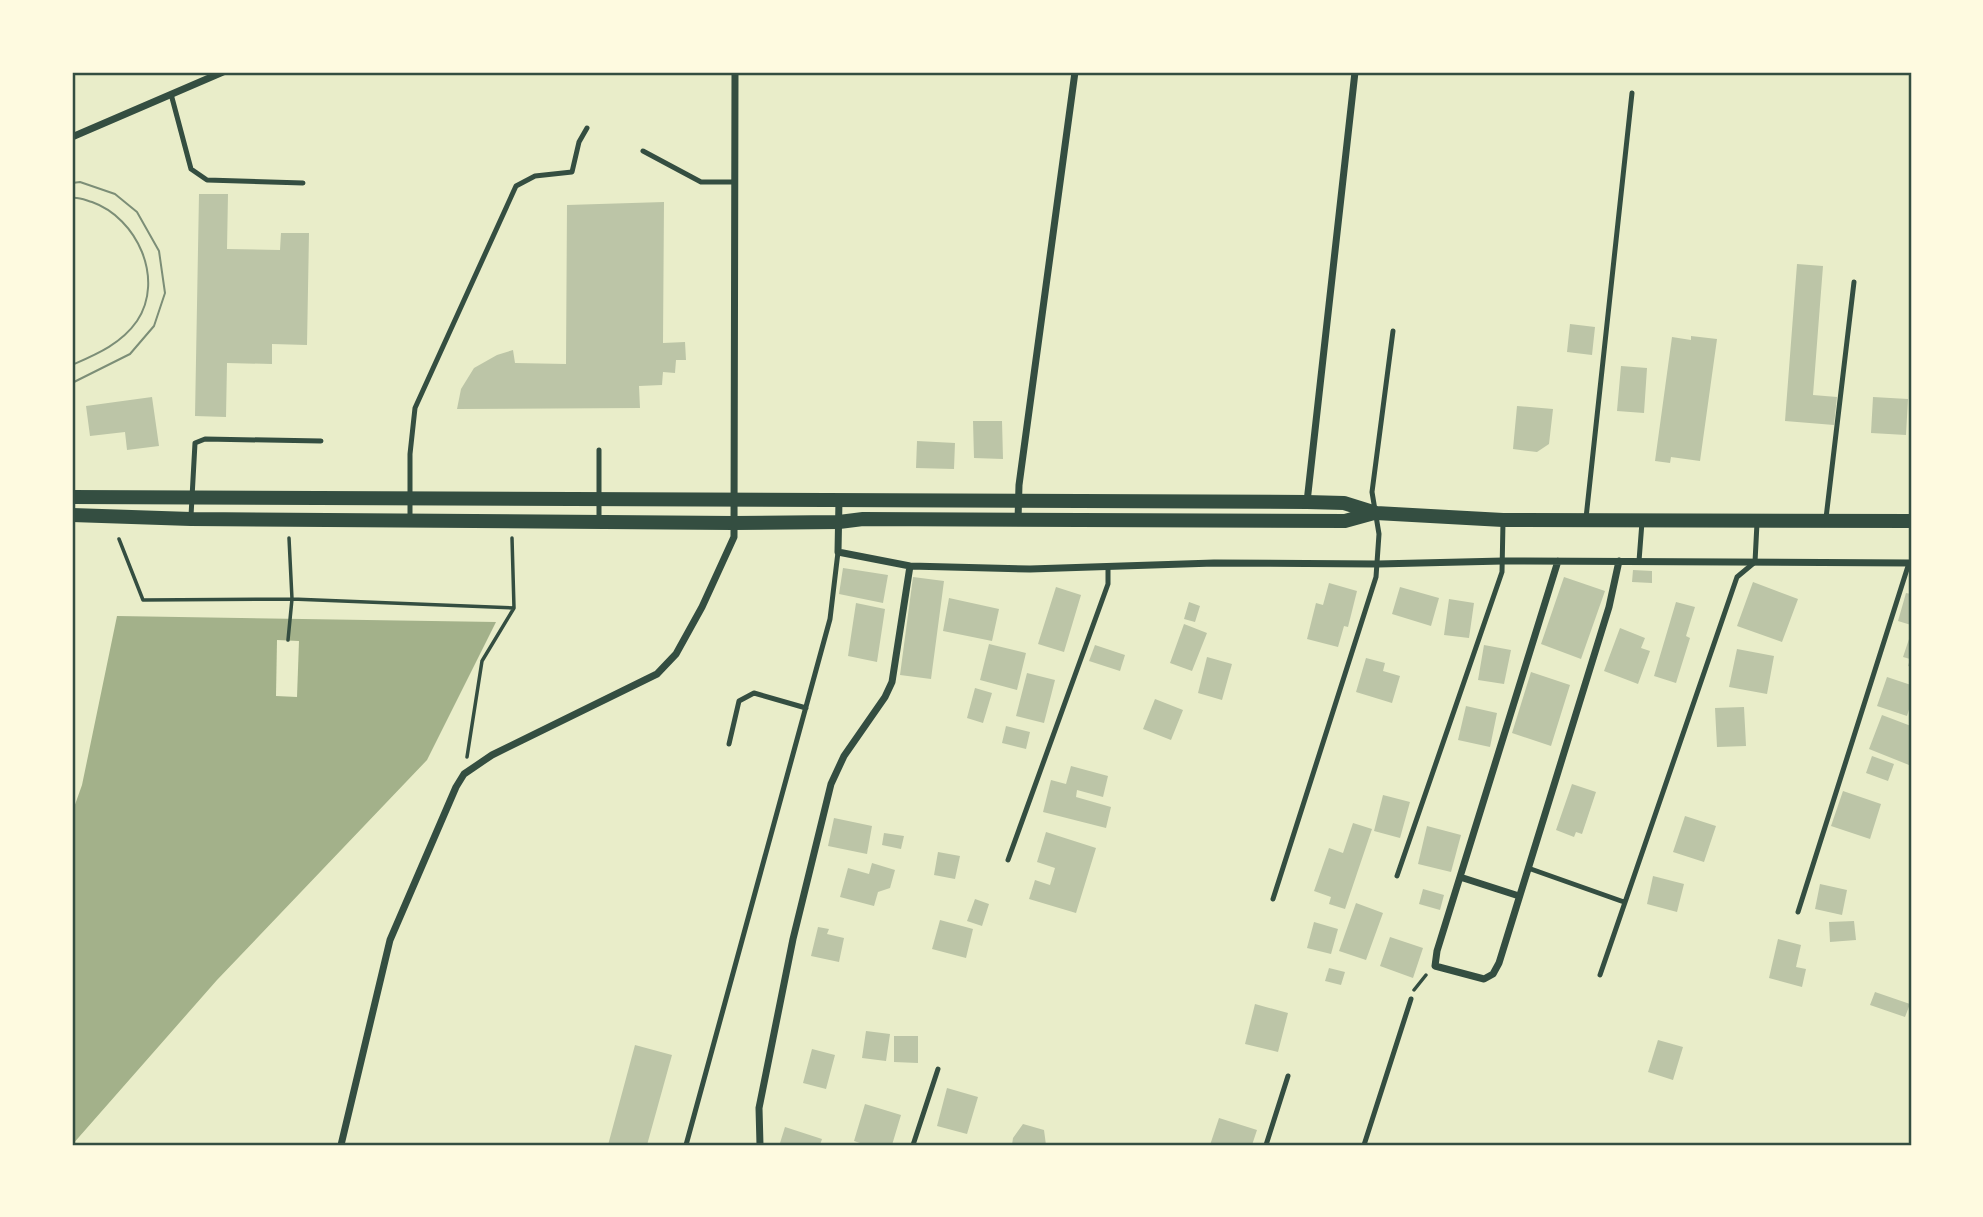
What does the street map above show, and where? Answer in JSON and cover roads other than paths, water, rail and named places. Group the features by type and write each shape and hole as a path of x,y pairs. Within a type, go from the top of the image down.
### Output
{"main road":[{"path":"72,497 1307,502 1344,503 1376,513 1503,520 1911,521"},
{"path":"72,515 191,519 733,523 839,522 863,519 1345,521 1376,513"}],"street":[{"path":"72,137 223,72"},
{"path":"341,1145 390,940 464,774 492,755 657,674 676,654 702,607 734,537 736,72"},
{"path":"1018,520 1075,72"},
{"path":"1307,502 1355,72"},
{"path":"839,500 838,552 910,566 1030,569 1214,563 1378,564 1503,561 1910,564"},
{"path":"1558,561 1437,951 1436,966 1484,979 1493,974 1499,963 1609,607 1619,561"},
{"path":"760,1145 759,1108 764,1082 793,939 831,784 844,756 892,682 910,566"},
{"path":"1460,877 1519,896"}],"lane":[{"path":"171,93 191,169 207,180 303,183"},
{"path":"1586,521 1632,93"},
{"path":"410,521 410,454 415,408 516,186 535,176 572,172 579,142 587,128"},
{"path":"643,150 701,182 734,182"},
{"path":"1826,521 1854,282"},
{"path":"1273,899 1378,564 1379,534 1373,488 1393,331"},
{"path":"191,519 195,443 205,439 321,441"},
{"path":"599,450 599,521"},
{"path":"1397,876 1502,572 1503,520"},
{"path":"1639,561 1642,521"},
{"path":"1600,975 1737,577 1755,562 1756,522"},
{"path":"686,1145 830,619 838,552"},
{"path":"1797,912 1910,564"},
{"path":"1008,860 1108,584 1108,566"},
{"path":"729,744 739,701 754,693 806,708"},
{"path":"1528,869 1624,902"},
{"path":"1364,1145 1411,999"},
{"path":"913,1145 938,1069"},
{"path":"1266,1145 1288,1076"}],"tram line":[{"path":"72,183 80,182 115,194 137,212 159,251 165,293 154,326 130,354 72,383"},
{"path":"72,198 92,202 122,221 142,252 148,287 145,304 131,329 108,348 72,365"}]}
